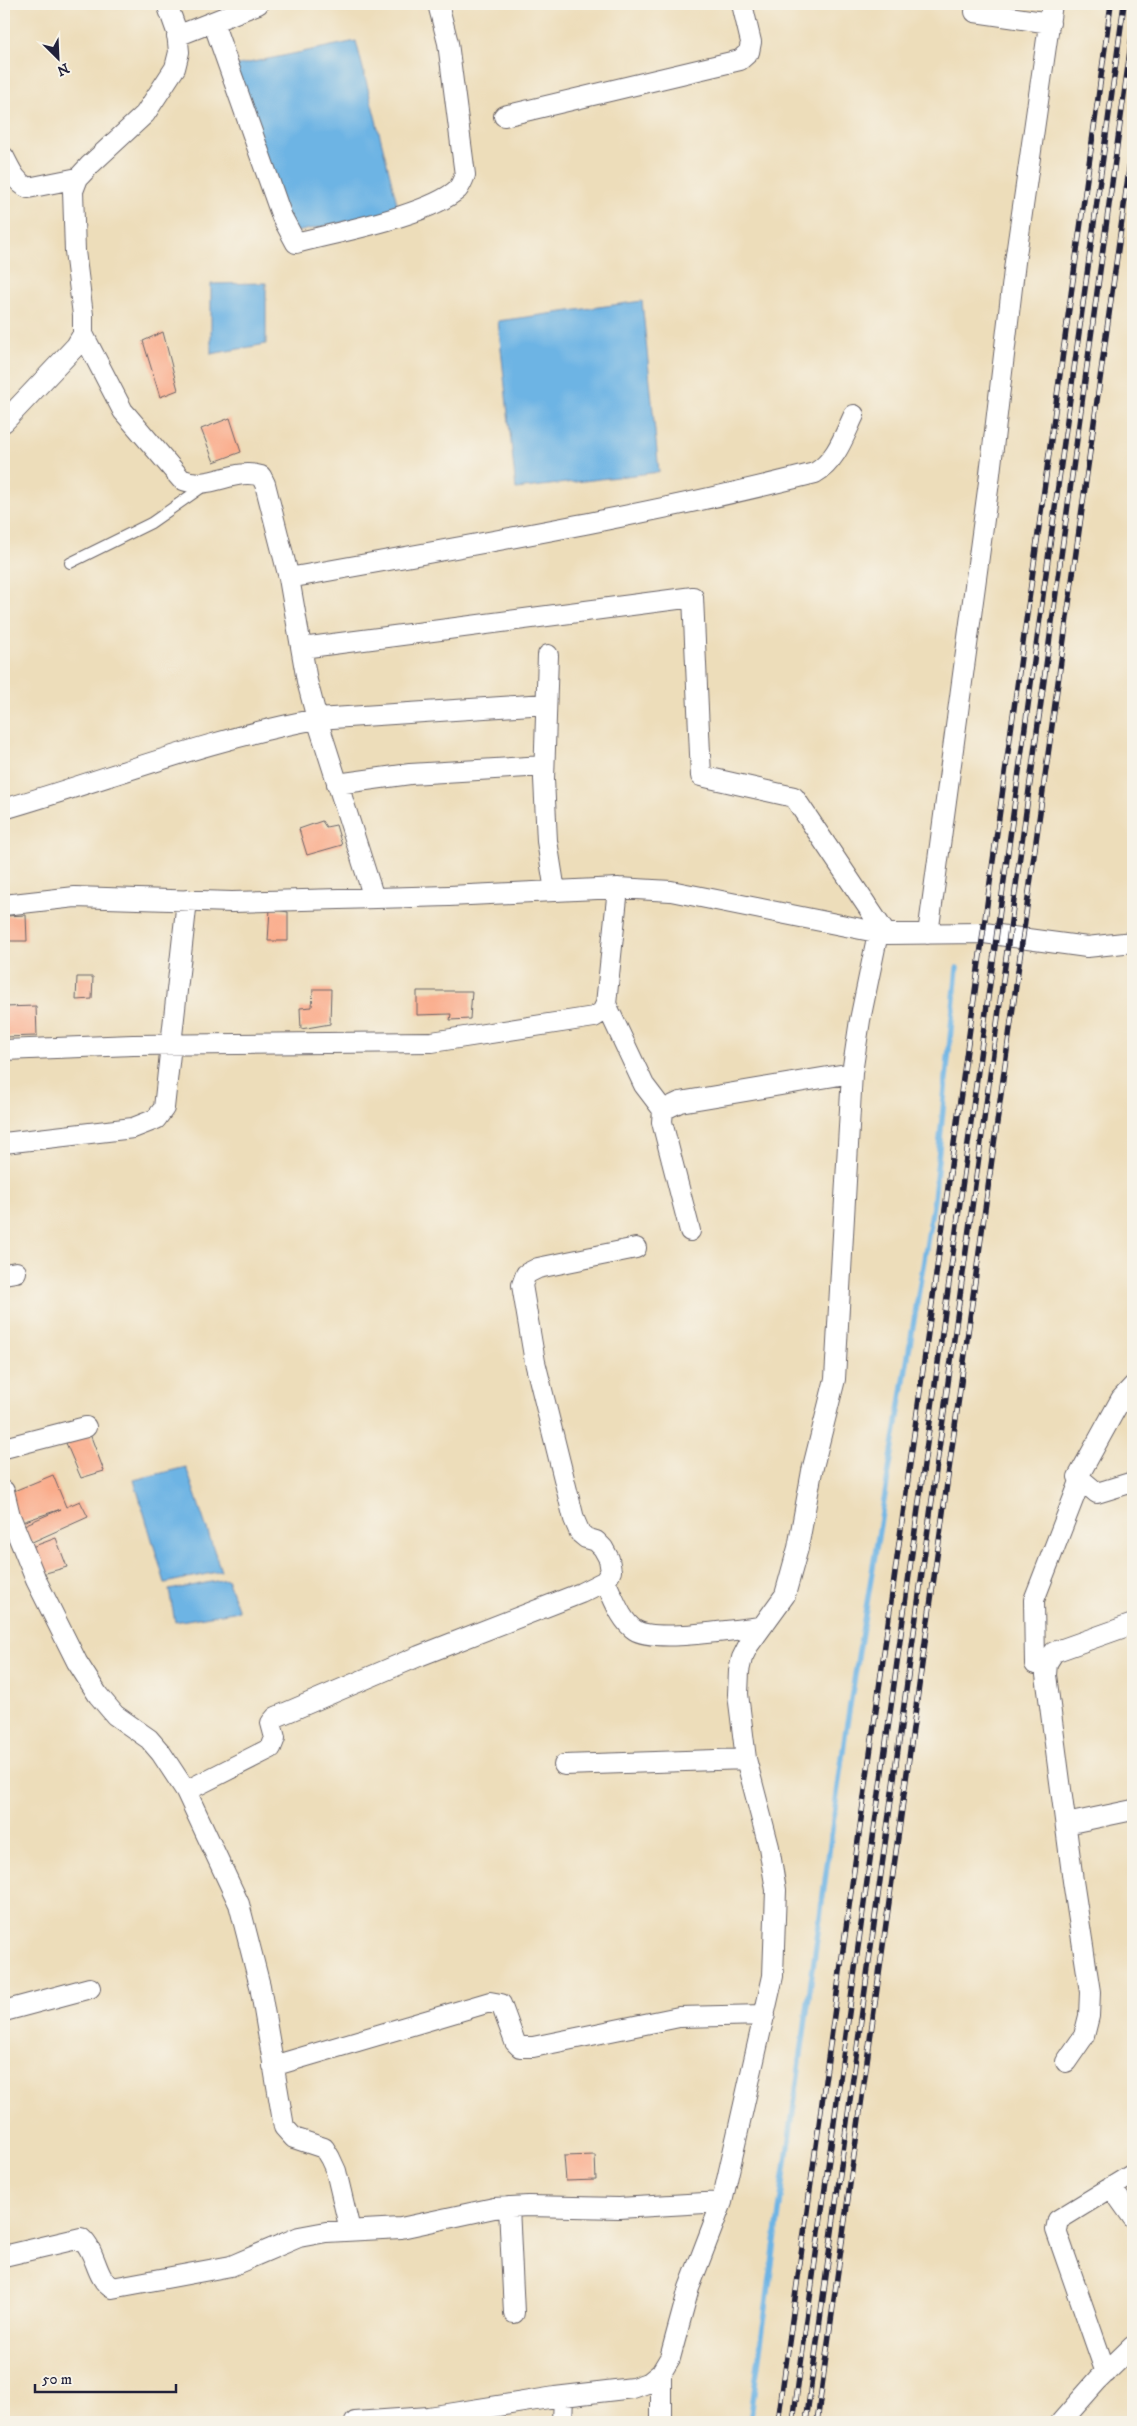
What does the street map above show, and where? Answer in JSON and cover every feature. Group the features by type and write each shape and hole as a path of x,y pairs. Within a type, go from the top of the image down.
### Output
{"street":[{"path":"167,4 177,36 179,52 175,68 164,88 145,114 90,164 78,178 73,191 75,251 83,315 83,334 123,411 181,479 192,484 206,484 242,473 260,476 265,484 289,578 307,681 317,719 374,898"},
{"path":"177,36 258,4"},
{"path":"213,22 282,217 296,243 412,212 451,194 460,187 465,175 448,43 438,4"},
{"path":"504,116 740,60 749,52 751,42 742,4"},
{"path":"928,934 989,482 1015,262 1050,13 975,12 976,4"},
{"path":"4,157 15,178 28,188 78,178"},
{"path":"4,422 76,346 83,334"},
{"path":"289,578 468,546 732,494 815,473 826,467 831,460 854,415"},
{"path":"302,648 693,596 701,776 794,797 882,933 860,1020 852,1073 835,1379 812,1471 798,1548 785,1595 748,1646 742,1658 740,1671 738,1694 746,1759 770,1847 776,1890 773,1976 722,2202 688,2288 670,2358 661,2373 650,2382 633,2388 563,2396 452,2418 355,2422"},
{"path":"548,655 544,766 547,841 555,891"},
{"path":"4,810 85,786 180,752 255,731 317,719 546,704"},
{"path":"337,784 410,774 544,766"},
{"path":"4,905 75,897 232,902 618,888 672,891 882,933 984,933 1087,947 1133,942"},
{"path":"4,1050 172,1045 432,1042 594,1017 602,1012 606,1004 618,888"},
{"path":"4,1143 133,1128 156,1119 164,1108 187,900"},
{"path":"606,1004 644,1085 663,1110 662,1122 690,1231"},
{"path":"663,1110 680,1102 852,1073"},
{"path":"186,1791 271,1748 275,1738 271,1723 276,1717 419,1656 581,1593 605,1581 611,1571 609,1559 596,1541 586,1538 580,1533 574,1519 535,1362 522,1285 526,1274 538,1268 636,1248"},
{"path":"1133,1386 1121,1398 1078,1477 1097,1493 1133,1482"},
{"path":"4,1448 86,1428"},
{"path":"1035,1664 1034,1600 1081,1479"},
{"path":"4,1491 7,1516 36,1580 82,1670 98,1695 115,1715 149,1739 161,1753 186,1791 238,1904 260,1986 284,2127 294,2138 324,2148 336,2172 350,2230"},
{"path":"605,1581 624,1617 636,1630 658,1636 762,1627"},
{"path":"1066,2062 1084,2036 1089,2016 1090,1992 1046,1675 1047,1663 1054,1652 1133,1624"},
{"path":"564,1765 746,1759"},
{"path":"1066,1824 1133,1810"},
{"path":"4,2012 90,1988"},
{"path":"273,2066 490,2002 501,2004 514,2042 520,2047 533,2047 679,2017 764,2015"},
{"path":"1106,2373 1056,2230 1058,2220 1133,2174"},
{"path":"1111,2187 1133,2218"},
{"path":"4,2256 81,2238 87,2244 104,2283 112,2288 231,2266 299,2237 350,2230 401,2228 494,2208 619,2208 722,2202"},
{"path":"509,2207 514,2313"},
{"path":"1061,2422 1133,2346"},
{"path":"661,2373 661,2422"},
{"path":"562,2422 563,2396"}],"lane":[{"path":"70,563 151,523 206,484"}],"water":[{"path":"356,41 399,211 276,236 234,66"},
{"path":"266,283 266,344 211,354 211,284"},
{"path":"642,301 659,472 516,489 498,321"},
{"path":"186,1467 221,1571 165,1583 134,1480"},
{"path":"227,1579 239,1611 175,1622 169,1590"}],"building":[{"path":"163,332 178,390 160,397 143,341"},
{"path":"230,418 241,452 214,462 201,429"},
{"path":"322,821 326,827 336,825 342,845 307,855 299,829"},
{"path":"270,909 288,912 288,941 268,941"},
{"path":"26,915 27,941 6,941 5,916"},
{"path":"77,977 93,977 92,999 76,1000"},
{"path":"313,989 331,989 330,1024 301,1029 300,1008 312,1007"},
{"path":"417,991 472,991 470,1019 450,1020 451,1014 417,1015"},
{"path":"36,1006 37,1036 4,1037 4,1007"},
{"path":"90,1434 104,1471 81,1478 66,1443"},
{"path":"53,1475 66,1507 80,1501 88,1517 30,1543 24,1525 61,1509 19,1523 9,1493"},
{"path":"56,1538 67,1567 39,1575 29,1548"},
{"path":"595,2155 596,2180 566,2181 564,2156"}],"waterway":[{"path":"750,2422 846,1729 934,1200 957,968"}],"railway":[{"path":"778,2422 1111,4"},
{"path":"793,2422 1124,4"},
{"path":"806,2422 1133,29"},
{"path":"817,2422 1133,141"}]}
